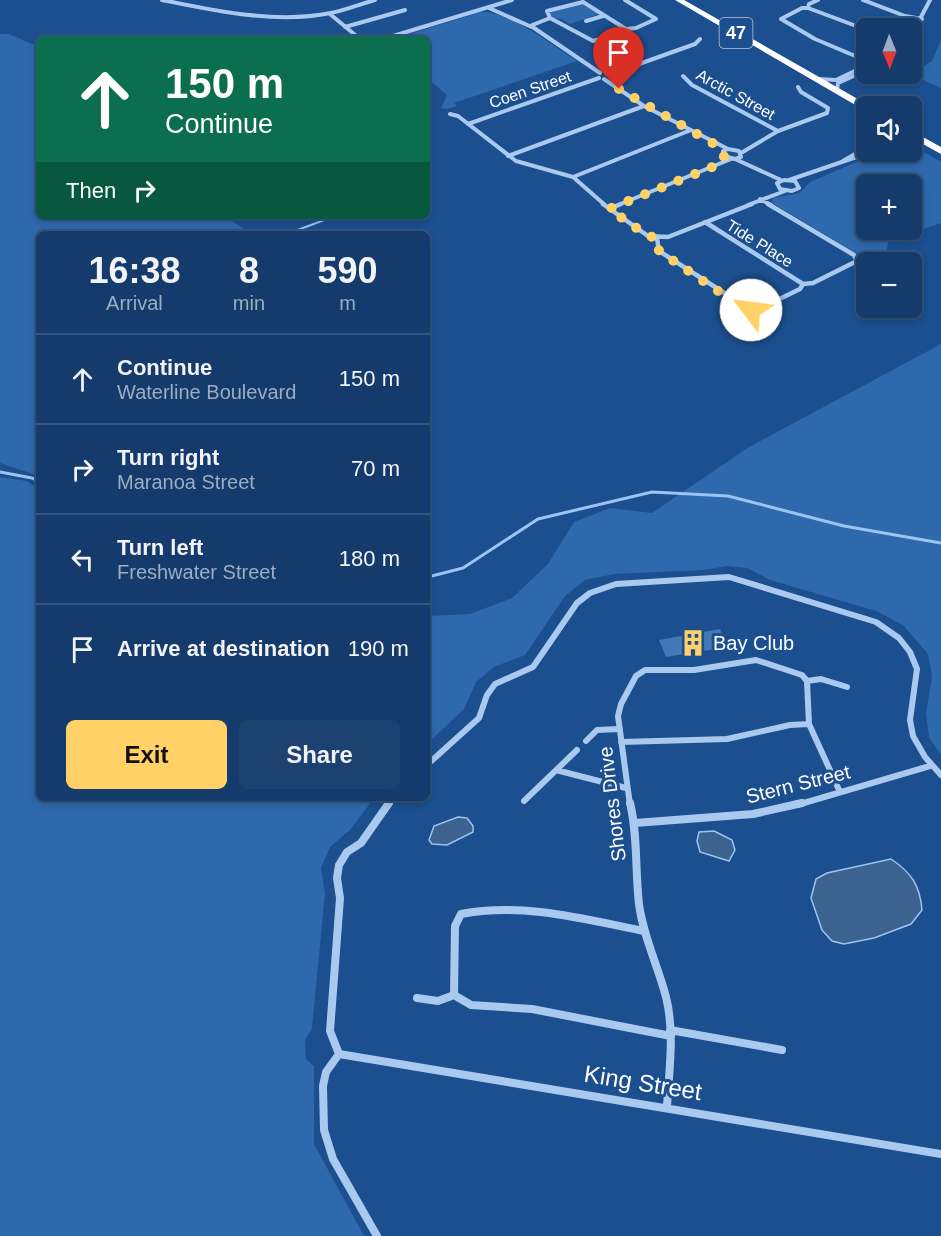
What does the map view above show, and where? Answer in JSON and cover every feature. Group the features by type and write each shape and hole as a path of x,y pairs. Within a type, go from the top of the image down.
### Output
{"highway":[{"name":"47","path":"679,0 856,101"},
{"name":"47","path":"794,66 856,107"},
{"path":"922,141 941,151"},
{"path":"922,143 941,157"}],"street":[{"path":"162,0 202,8 267,15 330,14 375,0"},
{"path":"393,36 512,0"},
{"path":"625,0 656,19 636,28 626,28 603,16 584,1 547,11 550,18 593,41 625,32 626,28"},
{"path":"808,8 809,4 818,0"},
{"path":"863,0 916,18"},
{"path":"922,19 930,0"},
{"path":"489,8 530,26 644,106 716,145 728,149 735,150 750,146 778,131 789,130 829,111 798,87"},
{"path":"856,26 808,8 802,8 781,19 815,39 856,56"},
{"path":"345,27 405,10"},
{"path":"330,14 356,36"},
{"path":"586,21 603,16"},
{"path":"530,26 550,18"},
{"path":"601,77 611,76 695,44 700,39"},
{"path":"818,79 836,80 856,70"},
{"path":"837,90 838,83 856,75"},
{"path":"611,76 615,85"},
{"name":"Arctic Street","path":"683,76 692,85 778,131"},
{"name":"Coen Street","path":"468,124 601,77"},
{"path":"508,156 644,106"},
{"path":"450,114 458,116 508,156 525,166 573,177 609,209 648,236 657,238 668,237 770,194 797,189 798,184 810,176 856,157"},
{"path":"573,177 691,130"},
{"path":"716,145 723,155 747,163 779,183 785,190"},
{"path":"609,209 733,159 750,146"},
{"path":"722,163 723,155 728,149"},
{"path":"735,150 747,163"},
{"path":"843,161 856,152"},
{"path":"770,194 779,183 810,176"},
{"path":"789,180 798,184"},
{"path":"657,238 659,251 743,308 759,309 800,289 803,284 813,283 854,264 857,258 760,199"},
{"name":"Tide Place","path":"705,222 803,284"},
{"path":"430,762 479,718 487,695 495,684 533,667 577,603 590,593 616,584 729,578 747,581 876,622 892,631 904,643 917,669 912,729 921,752 930,766 941,775"},
{"name":"Shores Drive","path":"667,1107 670,1033 666,998 644,931 637,888 635,823 626,788 620,729 621,704 636,676 645,670 694,670 756,660 802,675 807,681 821,679 847,687"},
{"path":"807,681 809,724 840,792"},
{"path":"621,742 727,740 790,725 809,724"},
{"path":"586,741 597,730 620,729"},
{"path":"524,801 576,750"},
{"name":"Stern Street","path":"635,823 753,814 789,807 930,766"},
{"path":"556,770 626,788"},
{"path":"377,1236 333,1160 324,1130 323,1086 326,1072 339,1054 333,1044 330,1031 340,898 337,878 339,865 347,852 361,843 391,801"},
{"path":"454,995 455,926 461,914 475,909 534,911 644,931"},
{"path":"417,998 438,1001 454,995"},
{"path":"454,995 471,1005 532,1009 782,1050"},
{"name":"King Street","path":"339,1054 941,1154"}],"shaded area":[{"path":"580,3 599,14 570,24 562,19 553,18 549,13"},
{"path":"481,12 492,13 517,23 577,61 454,103 457,106 447,109 441,108 447,95 430,81 430,36 404,36"},
{"path":"0,34 9,34 36,46 36,219 230,219 248,231 36,231 36,475 0,463"},
{"path":"941,40 941,88 922,79 922,67 932,61"},
{"path":"922,151 941,162 941,223 922,230 922,174 856,174 856,240 894,240 888,242 887,250 883,252 856,253 772,203 773,198 800,193 810,182 857,162 922,162"},
{"path":"941,344 941,755 929,737 926,714 932,677 928,654 903,625 876,611 770,580 747,568 727,566 704,570 614,574 585,580 565,596 525,655 494,667 476,682 464,709 430,741 430,616 470,614 512,598 548,564 574,522 610,508 652,513 749,447"},
{"path":"0,477 27,481 36,488 36,801 372,801 351,829 330,847 321,868 325,893 312,1028 305,1040 306,1059 314,1066 314,1144 364,1236 0,1236"},
{"path":"458,817 467,818 473,826 473,832 447,845 432,844 429,840 434,826"},
{"path":"714,831 732,840 735,850 729,861 700,852 697,841 699,832"},
{"path":"891,859 914,881 922,910 911,924 874,938 844,944 832,941 822,930 811,898 816,879 827,873"}],"building":[{"name":"Bay Club","path":"720,629 728,647 666,657 659,640"}],"waterway":[{"path":"295,231 327,219"},
{"path":"0,472 36,480"},
{"path":"430,576 463,568 538,519 652,492 728,496 844,526 941,543"}],"place":[{"name":"Bay Club","path":"693,643"}],"route":[{"path":"619,89 640,101 644,106 654,108 716,145 724,156 722,163 609,209 648,236 657,238 659,251 743,308 751,310"}]}
